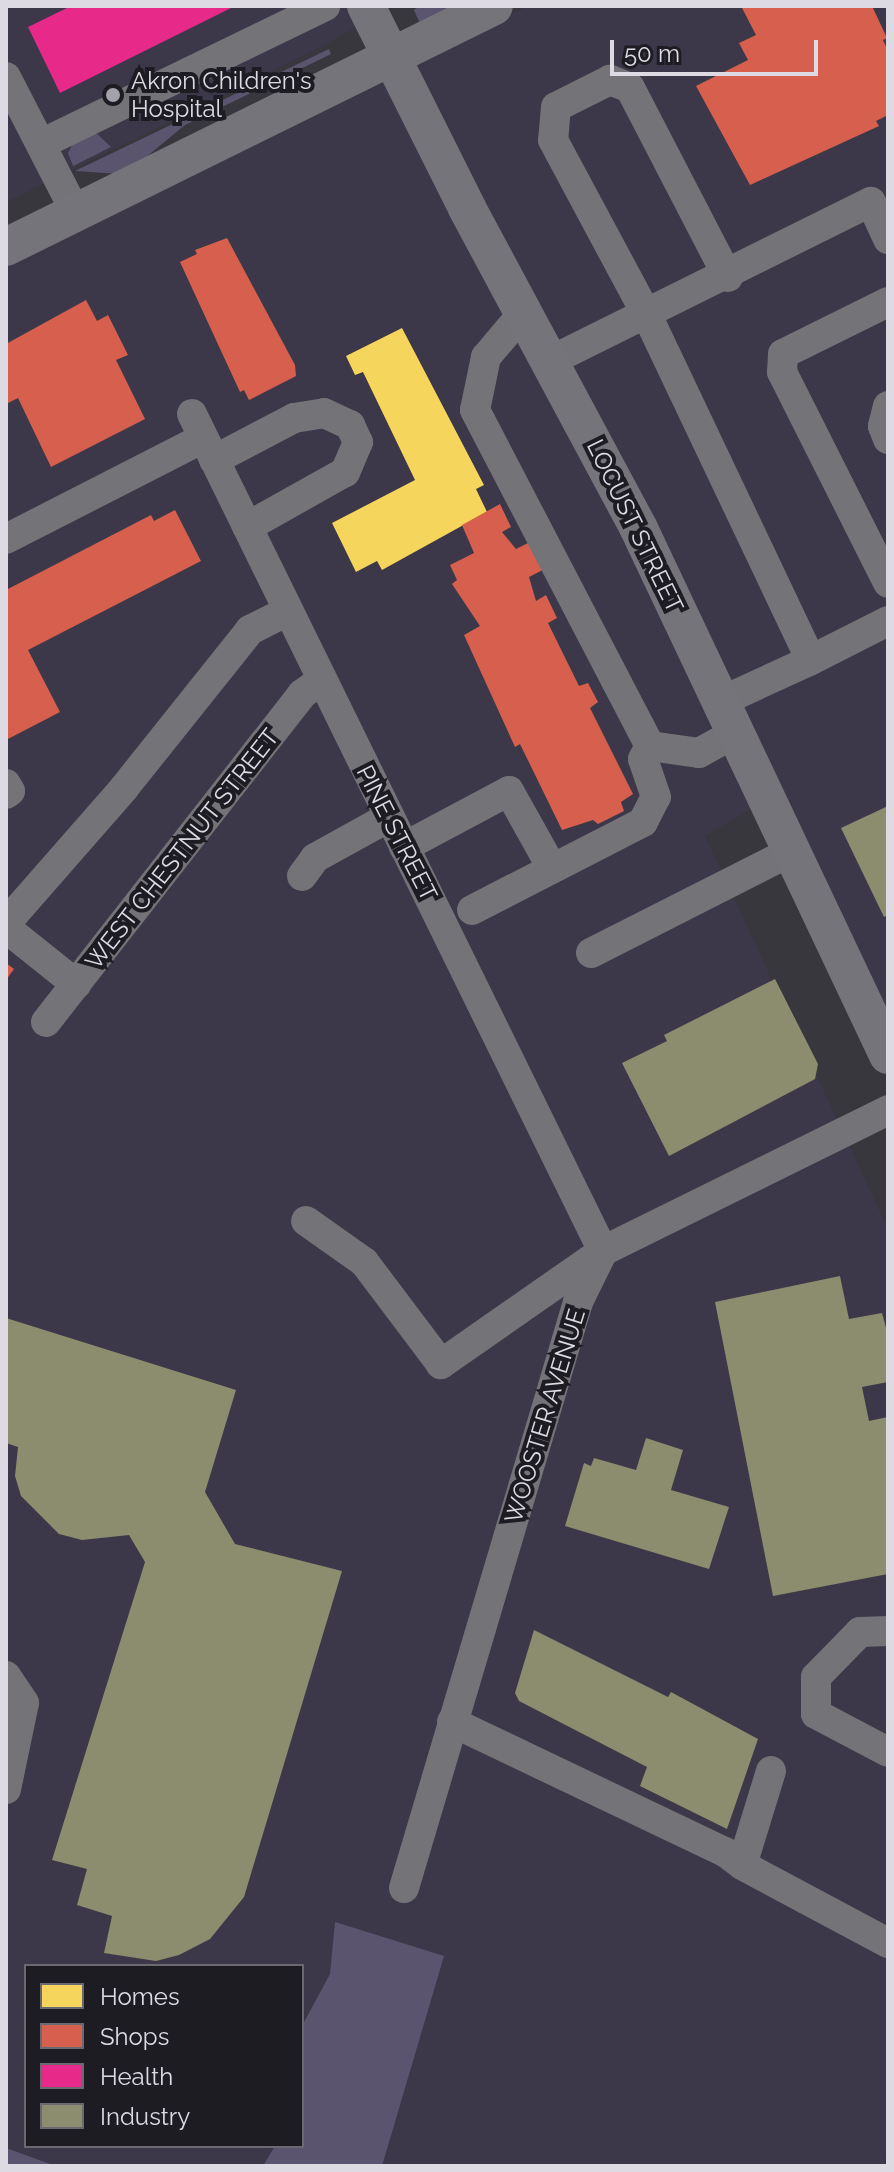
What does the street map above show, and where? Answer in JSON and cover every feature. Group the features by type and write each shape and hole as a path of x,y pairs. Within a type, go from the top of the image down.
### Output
{"main road":[{"name":"LOCUST STREET","path":"366,6 730,717 888,1055"},
{"path":"6,247 77,215 494,6"}],"street":[{"path":"41,144 325,6"},
{"path":"6,77 77,215"},
{"path":"728,277 630,88 610,80 556,107 553,140 647,315 811,660"},
{"path":"550,361 728,277 879,198 888,239"},
{"path":"888,302 783,354 782,372 888,583"},
{"path":"524,312 486,357 475,410 650,746"},
{"path":"888,406 883,426 888,439"},
{"path":"6,539 203,437 324,413 350,425 358,442 345,472 247,527"},
{"name":"PINE STREET","path":"203,437 603,1251"},
{"path":"76,984 6,925 124,788 250,630 288,611"},
{"path":"650,746 699,753 730,717 811,660 888,621"},
{"name":"WEST CHESTNUT STREET","path":"46,1022 302,694 322,680"},
{"path":"472,910 643,822 656,797 643,759 650,746"},
{"path":"6,784 10,791 6,794"},
{"path":"404,847 509,791 552,868"},
{"path":"302,876 315,858 389,817"},
{"path":"591,953 794,850"},
{"path":"306,1221 364,1262 441,1364 603,1251 888,1110"},
{"name":"WOOSTER AVENUE","path":"404,1888 578,1302 603,1251"},
{"path":"888,1631 860,1632 816,1677 816,1714 888,1752"},
{"path":"6,1676 24,1703 6,1789"},
{"path":"452,1722 570,1775 888,1943"},
{"path":"742,1865 771,1771"}],"shaded area":[{"name":"Akron Children's Hospital","path":"6,6 391,6 327,44 6,202"},
{"path":"419,6 451,6 421,26 414,10"},
{"path":"528,6 888,6 888,1030 409,64"},
{"path":"329,49 331,54 185,125 134,167 120,174 75,171"},
{"path":"388,71 761,803 705,836 888,1229 888,2149 883,2166 6,2166 6,246"},
{"path":"93,130 111,147 73,166 68,153 75,140"},
{"path":"335,1922 444,1956 382,2166 263,2166 274,2148 304,2148 304,2022 330,1974"},
{"path":"6,2148 53,2165 56,2166 6,2166"}],"building: Homes":[{"path":"402,328 484,485 476,489 487,512 382,570 377,561 356,572 332,523 415,480 363,372 355,375 346,356"}],"building: Shops":[{"path":"741,6 872,6 887,38 883,40 888,51 888,115 876,121 879,126 750,185 696,86 748,60 739,43 756,35"},
{"path":"227,238 295,365 296,376 249,400 244,390 240,392 180,262 197,254 195,250"},
{"path":"86,300 97,321 108,315 128,355 116,360 145,419 51,467 18,398 6,404 6,344"},
{"path":"500,504 511,527 502,532 516,549 554,530 566,558 529,577 536,601 546,595 557,618 548,623 579,686 588,683 598,702 590,708 633,794 621,802 624,811 598,824 593,820 562,830 520,744 515,747 464,635 480,626 452,584 457,580 450,565 474,553 462,525"},
{"path":"175,510 201,561 28,650 60,712 6,740 6,590 151,515 154,521"},
{"path":"6,963 14,969 6,980"}],"building: Health":[{"path":"71,6 235,6 60,93 28,27"}],"building: Industry":[{"path":"888,806 888,915 884,917 841,828"},
{"path":"775,979 818,1064 815,1079 669,1156 622,1063 667,1041 664,1035"},
{"path":"840,1276 849,1319 882,1313 888,1335 888,1382 862,1387 869,1421 888,1417 888,1574 773,1596 715,1302"},
{"path":"6,1318 236,1390 205,1492 235,1544 342,1571 244,1897 210,1939 179,1955 156,1961 104,1953 112,1916 77,1905 87,1869 52,1860 145,1562 129,1535 82,1540 59,1534 21,1496 15,1476 18,1447 6,1443"},
{"path":"646,1438 683,1450 671,1490 729,1507 709,1569 565,1526 584,1463 591,1466 594,1458 636,1470"},
{"path":"534,1630 668,1697 671,1692 758,1739 727,1829 640,1786 647,1767 519,1701 515,1693"}],"place":[{"name":"Akron Children's Hospital","path":"113,95"}]}
